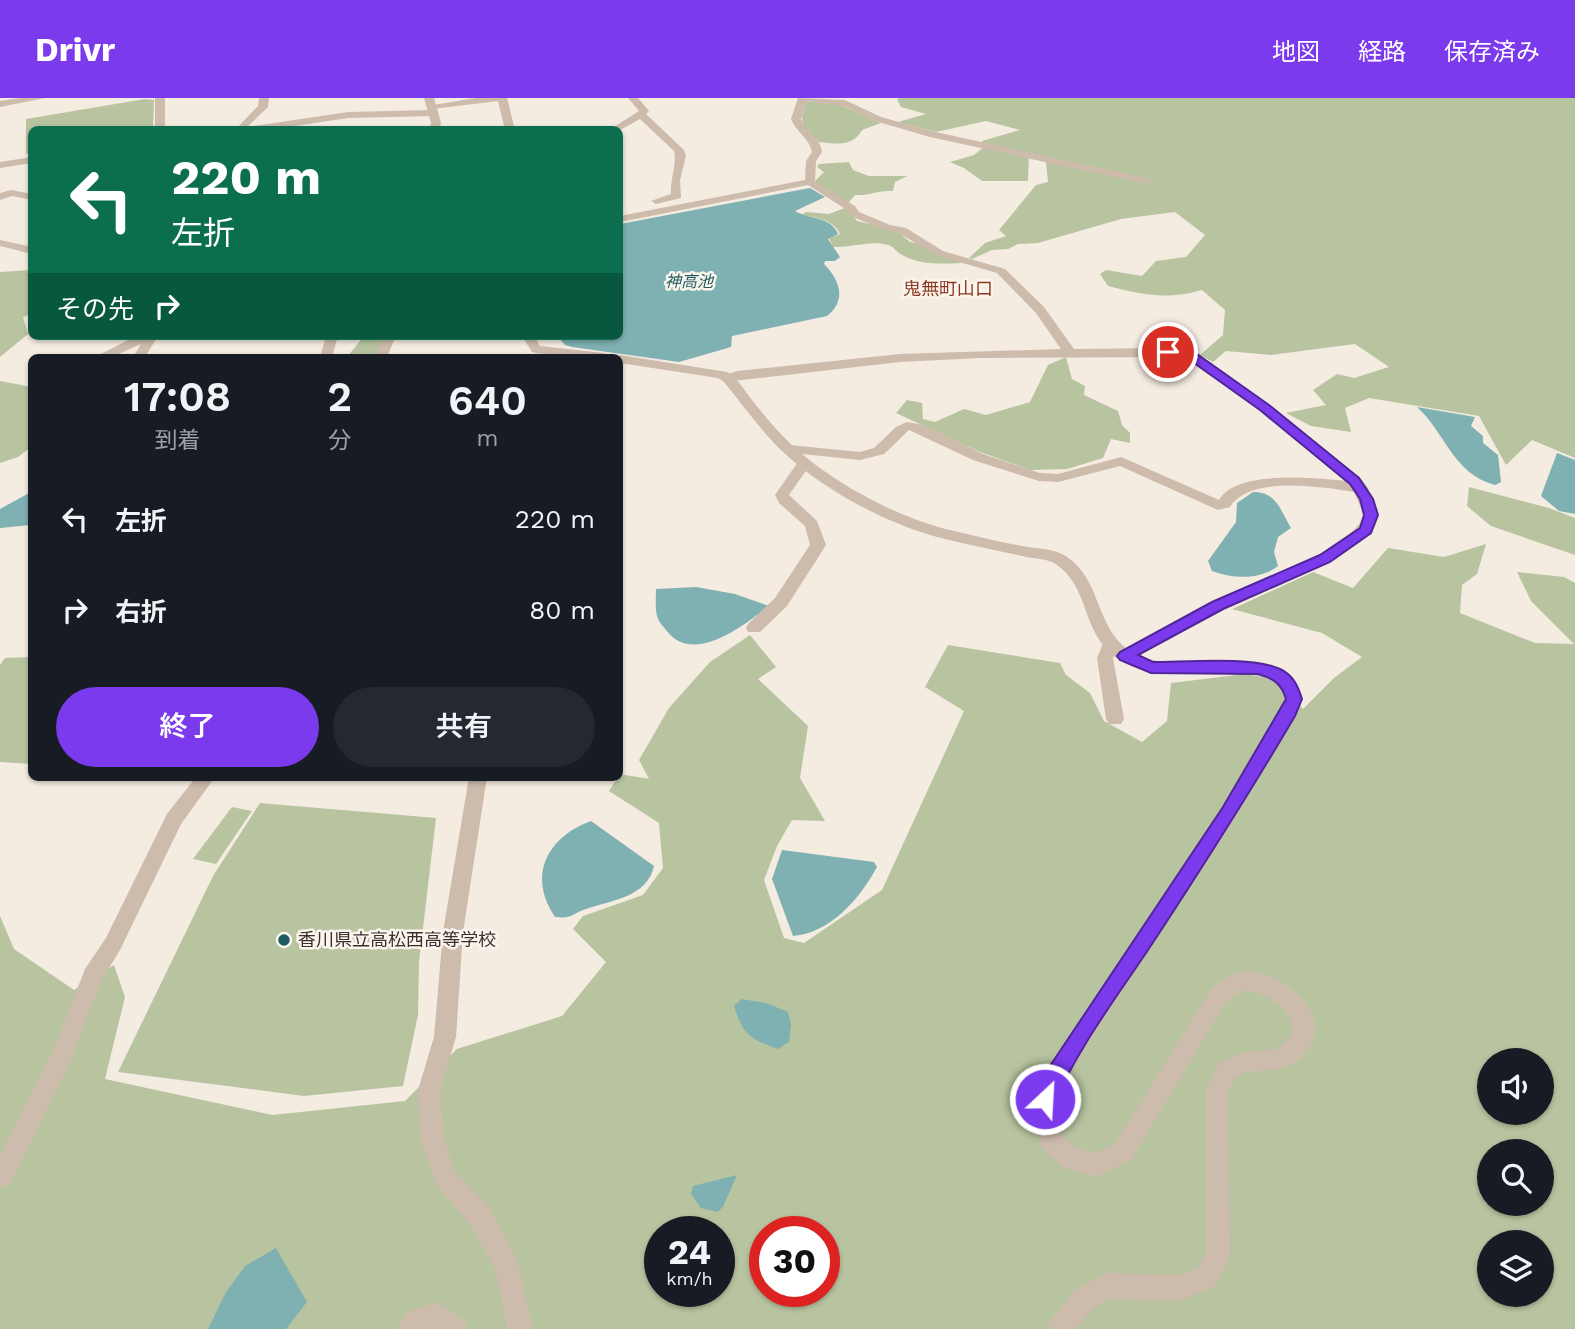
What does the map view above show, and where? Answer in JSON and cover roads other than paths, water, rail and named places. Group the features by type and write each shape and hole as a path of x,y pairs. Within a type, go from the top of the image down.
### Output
{"street":[{"path":"0,104 40,98"},
{"path":"160,98 160,126"},
{"path":"242,126 263,107 264,98"},
{"path":"273,126 501,98 509,126"},
{"path":"620,126 644,111 633,98"},
{"path":"810,182 811,161 817,152 816,144 799,127 796,119 804,98 845,103 878,119 930,134 1147,181"},
{"path":"431,106 434,126"},
{"path":"623,206 677,196 675,180 681,156 679,150 658,133 641,114"},
{"path":"0,165 28,161"},
{"path":"623,218 810,182 851,208 855,214 888,228 902,230 939,253 1001,271 1040,310 1070,354"},
{"path":"0,197 11,193 28,196"},
{"path":"0,243 28,250"},
{"path":"109,354 139,340"},
{"path":"729,379 737,374 900,359 1168,352 1190,354 1265,408 1361,488 1371,515 1366,530 1353,541 1325,558 1218,606 1125,656"},
{"path":"623,359 722,375 729,379 789,449 805,462 895,517 924,529 1057,558 1080,579 1110,645 1125,656 1151,667 1258,668 1277,673 1291,686 1294,699 1290,712 1229,812 1049,1085 1042,1113 1050,1140 1072,1160 1096,1166 1122,1152 1216,998 1230,986 1248,981 1280,991 1300,1010 1305,1033 1296,1049 1279,1060 1244,1062 1227,1071 1217,1091 1218,1257 1206,1278 1179,1288 1107,1286 1084,1299 1060,1329"},
{"path":"789,449 860,456 872,454 886,448 907,426 919,428 978,457 1039,477 1058,478 1121,461 1218,505 1225,504 1228,497 1248,486 1281,482 1361,488"},
{"path":"754,628 781,602 818,545 812,524 784,500 782,495 805,462"},
{"path":"1110,645 1105,658 1115,719"},
{"path":"2,1176 64,1052 92,976 113,944 174,819 203,781"},
{"path":"477,781 453,932 445,1037 429,1090 432,1138 445,1178 479,1215 508,1268 520,1329"},
{"path":"409,1329 418,1321 437,1315 455,1329"}],"water":[{"name":"神高池","path":"810,188 825,197 795,211 825,221 835,228 838,234 828,239 840,257 835,261 825,261 824,264 837,283 837,303 827,316 732,336 731,347 679,362 565,345 561,340 623,340 623,223"},
{"path":"1417,407 1475,417 1471,426 1483,436 1483,443 1498,455 1501,482 1495,485 1469,472"},
{"path":"1557,453 1575,460 1575,514 1559,511 1541,496"},
{"path":"1253,492 1268,495 1273,499 1291,528 1278,537 1274,552 1278,566 1263,574 1246,577 1212,571 1208,561 1236,522 1237,503"},
{"path":"28,494 28,525 0,528 0,509"},
{"path":"696,587 735,594 769,606 718,639 690,644 677,640 659,622 656,589"},
{"path":"591,821 654,866 644,885 628,896 569,917 555,917 543,887 542,873 546,860 563,837"},
{"path":"782,850 874,862 877,867 843,912 820,928 793,936 772,879"},
{"path":"741,999 766,1003 788,1012 791,1025 789,1042 778,1049 749,1035 744,1030 734,1006"},
{"path":"737,1175 723,1207 717,1212 701,1208 691,1194 693,1186"},
{"path":"276,1248 307,1302 286,1329 208,1329 226,1292 245,1266"}],"place":[{"name":"香川県立高松西高等学校","path":"284,940"}],"district":[{"name":"鬼無町山口","path":"948,289"}]}
